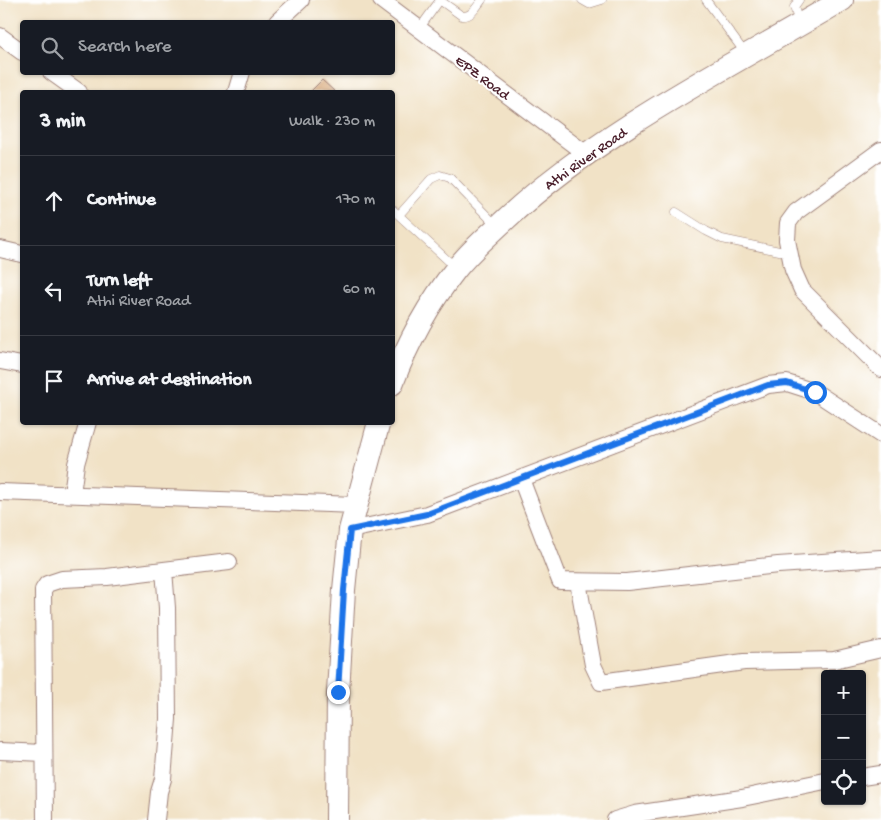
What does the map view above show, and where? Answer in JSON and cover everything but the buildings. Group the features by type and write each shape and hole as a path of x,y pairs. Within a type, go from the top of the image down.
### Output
{"main road":[{"name":"Athi River Road","path":"395,367 398,350 457,268 529,198 586,154 746,55 842,0"},
{"path":"337,820 338,692 344,590 350,530 355,505 378,425"}],"street":[{"path":"279,20 301,0"},
{"name":"EPZ Road","path":"381,0 586,154"},
{"path":"0,36 20,51"},
{"path":"55,75 77,90"},
{"path":"237,90 241,75"},
{"path":"881,150 796,212 788,223 789,253 802,290 881,369"},
{"path":"0,249 20,254"},
{"path":"0,361 20,365"},
{"path":"350,530 427,514 768,385 787,383 815,392 881,435"},
{"path":"72,494 76,464 87,425"},
{"path":"521,479 560,581 627,582 778,565 881,558"},
{"path":"0,492 355,505"},
{"path":"45,820 43,590 47,584 62,579 229,562"},
{"path":"156,820 159,792 164,779 168,719 168,608 164,570"},
{"path":"578,582 593,665 601,682 744,662 834,660 881,649"},
{"path":"0,751 44,753"},
{"path":"866,776 881,774"},
{"path":"615,820 635,814 742,798 821,782"}],"lane":[{"path":"419,29 441,0 462,16 470,15 482,0"},
{"path":"582,0 589,4 595,4 602,0"},
{"path":"706,0 746,55"},
{"path":"799,0 794,7 800,25"},
{"path":"399,215 431,179 440,175 450,178 498,227"},
{"path":"395,212 457,268"},
{"path":"676,212 706,232 722,239 789,253"}],"route":[{"path":"338,692 344,590 350,530 427,514 768,385 787,383 815,392"}]}
